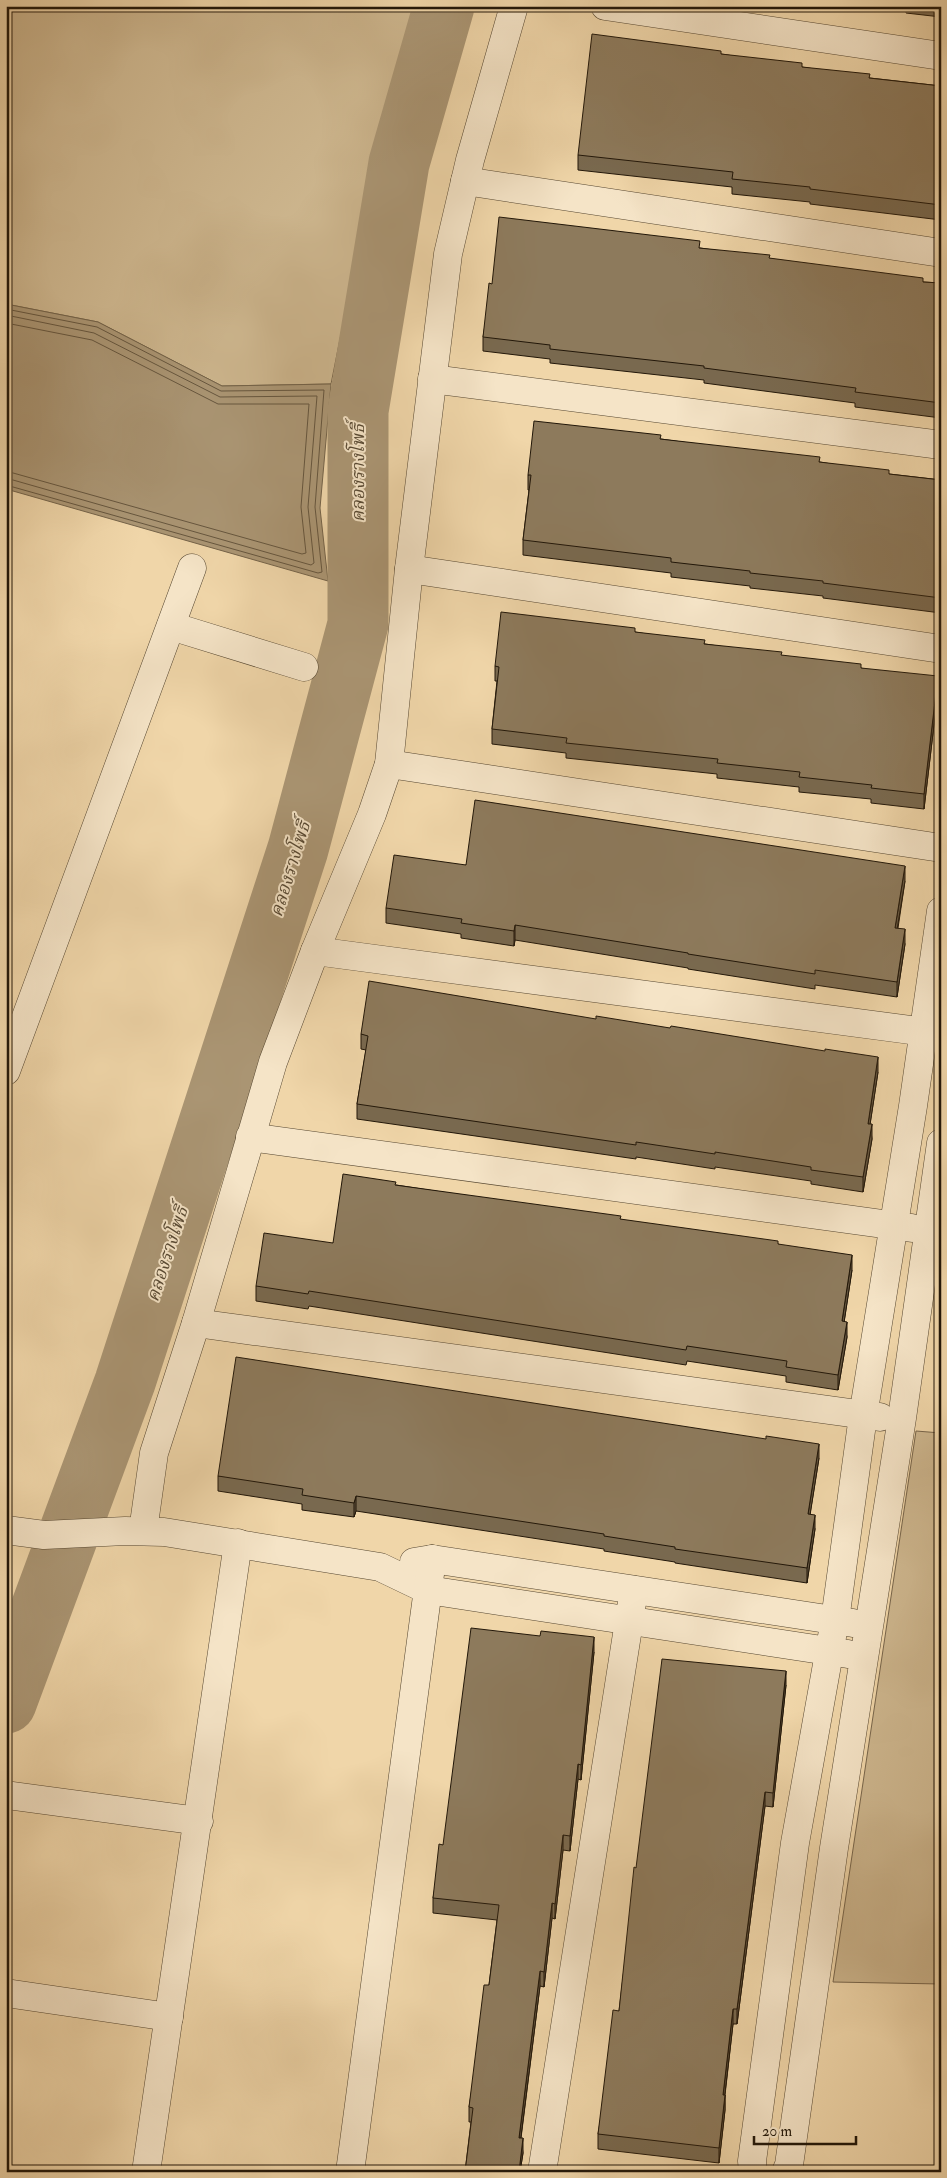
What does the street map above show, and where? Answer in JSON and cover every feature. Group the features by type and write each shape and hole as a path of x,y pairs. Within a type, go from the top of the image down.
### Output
{"street":[{"path":"134,1531 154,1453 196,1323 273,1062 315,951 372,814 390,764 409,569 448,254 465,181 514,6"},
{"path":"605,6 941,56"},
{"path":"465,181 941,253"},
{"path":"432,379 941,445"},
{"path":"6,1071 192,568"},
{"path":"409,569 941,649"},
{"path":"171,626 304,667"},
{"path":"390,764 941,848"},
{"path":"753,2172 752,2161 795,1843 835,1620 863,1416 894,1226 932,1033 941,912"},
{"path":"315,951 932,1033"},
{"path":"250,1137 928,1230"},
{"path":"786,2172 789,2165 834,1848 902,1418 941,1143"},
{"path":"196,1323 863,1416 902,1418"},
{"path":"7,1529 44,1535 134,1531 164,1532 380,1567 428,1590 864,1656"},
{"path":"146,2172 238,1543"},
{"path":"380,1567 432,1559 869,1625"},
{"path":"350,2172 432,1559"},
{"path":"542,2172 634,1590"},
{"path":"6,1795 198,1821"},
{"path":"795,1843 834,1848"},
{"path":"6,1993 169,2017"},
{"path":"763,2079 801,2083"}],"shaded area":[{"path":"6,6 419,6 391,84 331,384 222,386 98,322 6,304"},
{"path":"916,1431 941,1433 941,1984 833,1982"}],"water":[{"path":"6,304 98,322 222,386 331,384 320,508 328,581 6,489"}],"building":[{"path":"592,34 721,51 721,54 802,63 802,67 870,74 869,78 941,86 941,205 810,189 810,187 732,179 733,172 578,155"},
{"path":"499,217 700,241 699,248 770,255 769,258 923,278 923,282 941,283 941,403 855,392 856,388 704,368 704,366 550,349 550,345 483,337 489,283 492,284"},
{"path":"534,421 661,435 660,439 820,457 819,462 889,470 889,474 941,480 941,598 823,583 823,581 750,573 750,571 671,562 671,558 523,540 531,475 528,475"},
{"path":"501,612 635,628 635,632 705,640 704,644 782,652 781,655 861,664 861,668 938,676 924,794 871,788 872,785 799,777 800,772 717,763 718,759 566,743 567,738 492,729 499,667 495,666"},
{"path":"475,800 905,866 895,928 905,929 897,982 815,970 815,974 515,925 514,931 461,923 462,919 386,908 394,855 466,865"},
{"path":"369,981 596,1019 596,1016 670,1028 671,1026 825,1051 825,1049 878,1057 868,1124 872,1124 863,1177 811,1170 811,1167 715,1152 715,1154 636,1142 636,1145 357,1104 368,1036 361,1034"},
{"path":"343,1174 396,1182 395,1185 621,1216 620,1219 778,1241 778,1244 852,1255 842,1321 847,1322 838,1375 786,1367 787,1361 687,1346 686,1350 309,1291 308,1294 256,1286 264,1233 333,1243"},
{"path":"236,1357 766,1439 766,1436 819,1444 808,1514 815,1515 807,1568 675,1549 675,1547 604,1536 604,1534 356,1496 354,1503 302,1495 303,1489 218,1476"},
{"path":"471,1628 540,1636 541,1631 594,1637 581,1765 578,1764 570,1836 563,1835 555,1904 552,1903 544,1972 540,1971 519,2138 523,2138 519,2172 465,2172 473,2108 469,2107 484,1985 489,1985 499,1905 433,1898 439,1844 443,1845"},
{"path":"662,1659 786,1671 773,1793 765,1792 737,2009 733,2009 719,2148 598,2134 613,2010 619,2011 634,1867 636,1868"}],"waterway":[{"name":"คลองรางโพธิ์","path":"6,1703 125,1382 298,849 358,624 358,411 399,163 444,6"}]}
